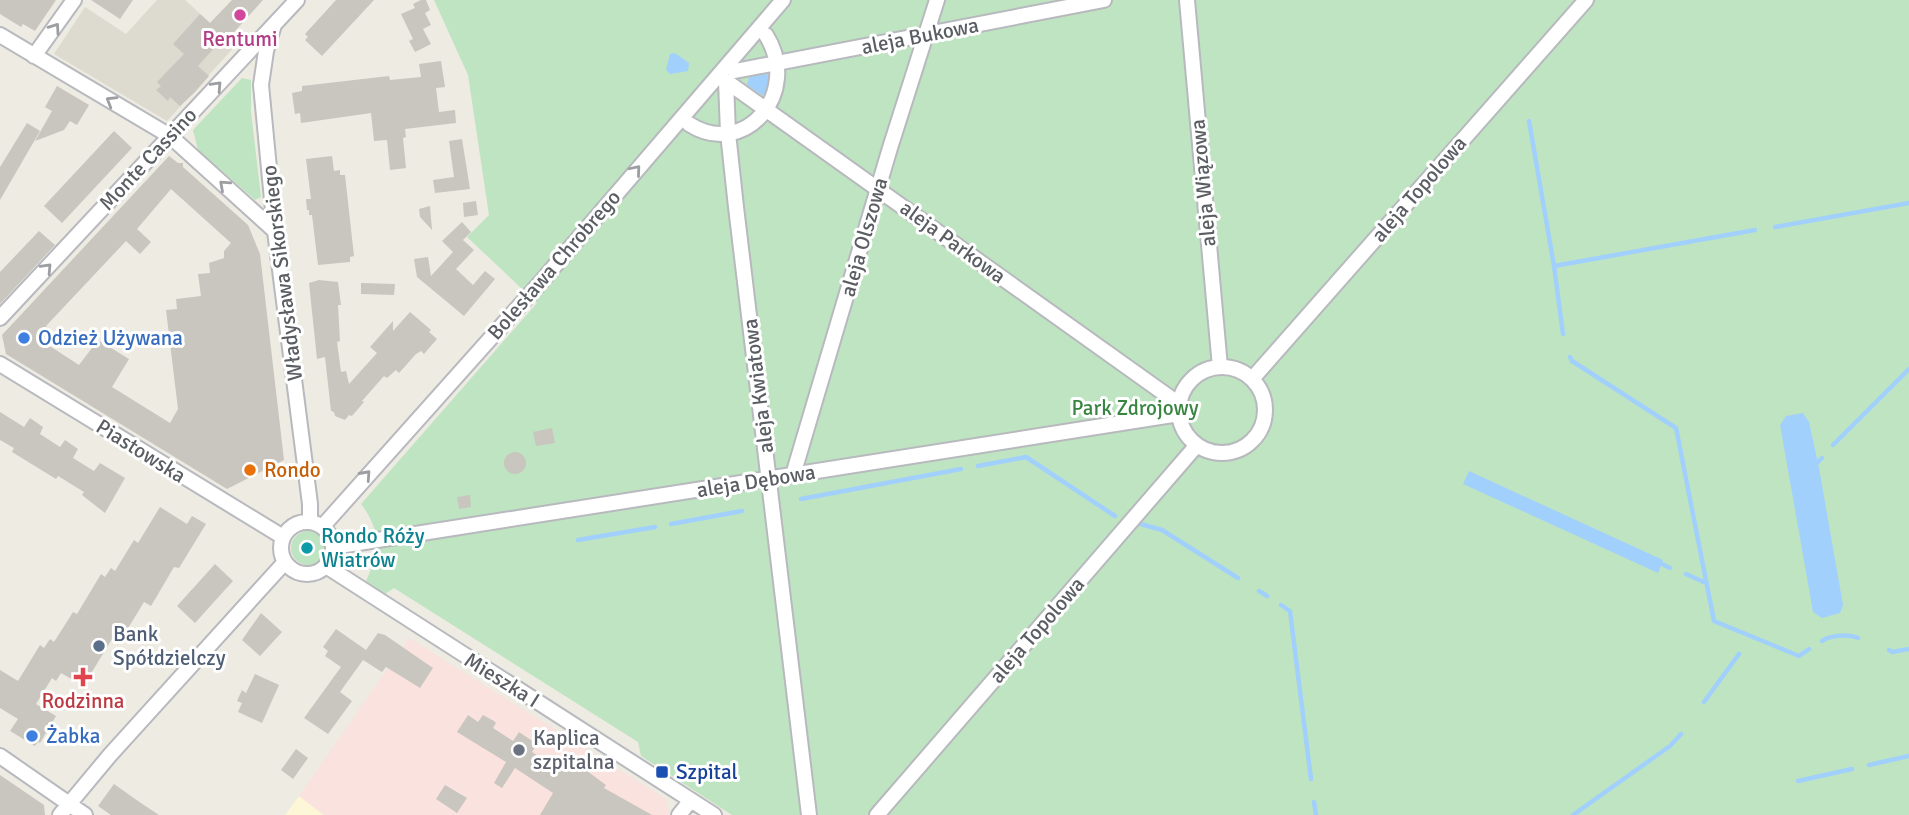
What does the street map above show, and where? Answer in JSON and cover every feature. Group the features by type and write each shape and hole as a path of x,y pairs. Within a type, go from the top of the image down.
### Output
{"street":[{"path":"34,55 74,0"},
{"name":"Monte Cassino","path":"0,318 297,0"},
{"name":"Bolesława Chrobrego","path":"316,524 540,283 783,0"},
{"name":"aleja Olszowa","path":"793,475 937,0"},
{"name":"aleja Bukowa","path":"731,76 778,63 1104,0"},
{"name":"aleja Wiązowa","path":"1187,0 1220,367"},
{"name":"aleja Topolowa","path":"1252,379 1586,0"},
{"name":"Władysława Sikorskiego","path":"274,25 266,51 261,85 275,231 310,504 316,524"},
{"path":"0,35 170,136 275,231"},
{"path":"689,124 707,132 728,132 751,124 766,109 777,88 778,63 773,46 766,36"},
{"name":"aleja Parkowa","path":"731,76 766,109 1179,409"},
{"name":"aleja Kwiatowa","path":"731,76 728,132 809,815"},
{"name":"Piastowska","path":"0,363 284,537"},
{"path":"1220,367 1243,372 1252,379 1265,403 1262,425 1257,436 1244,447 1228,453 1207,451 1197,446 1181,426 1179,409 1188,382 1208,369 1220,367"},
{"name":"aleja Dębowa","path":"333,547 769,479 1179,409"},
{"name":"aleja Topolowa","path":"877,815 1197,446"},
{"path":"298,523 316,524 329,534 333,547 332,556 326,566 313,573 293,570 285,562 281,551 284,537 291,527 298,523"},
{"path":"64,809 285,562"},
{"name":"Mieszka I","path":"326,566 714,815"},
{"path":"0,757 64,809 85,815"},
{"path":"679,815 691,800"}],"shaded area":[{"path":"157,0 185,0 235,46 167,121 54,54 85,7 126,34"},
{"path":"409,638 666,799 669,813 324,815 299,796"},
{"path":"299,796 324,815 285,815"}],"green space":[{"name":"Park Zdrojowy","path":"434,0 1909,0 1909,815 732,815 641,756 638,742 394,588 385,594 366,581 374,560 376,541 372,523 361,504 537,303 467,237 489,215 468,75"},
{"path":"242,78 251,80 251,112 261,197 255,200 198,150 193,130"},
{"path":"308,531 320,536 325,548 320,560 308,565 296,560 291,548 296,536"}],"water":[{"path":"675,53 689,63 688,71 670,74 666,70 670,54"},
{"path":"767,74 771,77 767,94 762,95 747,85 749,77"},
{"path":"1803,413 1809,422 1819,468 1843,605 1840,613 1822,618 1813,612 1780,425 1786,416"},
{"path":"1469,471 1663,560 1658,573 1463,484"}],"building":[{"path":"0,0 56,0 35,31 23,24 21,27 0,14"},
{"path":"91,0 133,0 120,19"},
{"path":"232,0 263,0 228,39 225,36 198,66 209,76 195,92 180,106 170,97 168,101 156,90 161,86 157,82 184,54 173,44 200,14 210,23"},
{"path":"336,0 374,0 322,56 305,40 308,37 305,34"},
{"path":"426,0 430,10 425,13 431,25 423,29 431,44 415,52 409,41 413,39 401,14 415,8 413,4"},
{"path":"441,61 445,87 436,88 439,112 455,110 456,123 405,129 406,137 403,138 406,168 390,170 387,140 374,141 371,113 301,123 300,113 295,114 292,93 302,91 302,86 389,76 390,80 421,77 419,64"},
{"path":"57,86 89,105 77,125 70,121 64,130 35,141 52,111 45,107"},
{"path":"27,123 40,131 0,200 0,167"},
{"path":"114,131 132,148 62,223 44,206"},
{"path":"462,139 470,189 435,193 433,180 454,177 449,141"},
{"path":"169,156 178,163 183,163 183,167 248,225 260,254 284,460 227,489 6,354 2,335","holes":["171,189 231,243 224,251 224,258 209,263 210,273 198,274 201,296 176,299 177,309 166,310 178,409 170,423 112,387 129,359 98,340 79,365 42,341 50,329 46,326 126,241 140,254 151,242 137,229"]},
{"path":"332,156 334,171 340,170 340,175 345,175 354,256 350,257 350,262 318,265 312,215 309,215 307,210 306,199 311,199 306,159"},
{"path":"476,201 478,215 464,217 463,203"},
{"path":"430,206 432,230 420,217 419,209"},
{"path":"462,222 471,232 463,240 474,250 456,269 473,285 485,271 495,279 464,316 417,277 414,259 428,257 431,276 453,252 442,241"},
{"path":"39,231 55,245 0,304 0,272"},
{"path":"319,280 338,282 341,305 338,305 340,341 337,342 341,372 346,371 349,384 377,353 370,347 393,321 393,331 410,312 431,330 429,332 437,339 424,354 421,351 416,354 399,373 396,370 387,378 384,376 352,416 349,415 345,420 331,411 325,357 317,359 309,283"},
{"path":"361,283 395,284 394,295 361,294"},
{"path":"0,412 24,427 30,418 43,427 40,434 60,447 65,440 78,449 73,458 94,471 100,463 125,478 105,513 82,495 84,492 58,476 56,479 12,452 14,448 0,440"},
{"path":"552,428 555,443 536,446 533,432"},
{"path":"515,452 523,455 526,463 523,471 515,474 507,471 504,463 507,455"},
{"path":"470,495 471,507 459,509 457,497"},
{"path":"160,507 187,524 192,516 206,524 179,568 174,567 151,606 144,602 125,633 118,629 84,685 61,673 56,681 52,678 36,704 56,716 40,743 35,746 10,731 18,719 0,708 0,670 18,681 40,645 44,648 50,639 54,642 73,612 77,614 101,574 105,577 111,568 115,571 134,540 138,543"},
{"path":"215,564 233,581 195,623 177,606"},
{"path":"261,613 282,632 260,656 242,640"},
{"path":"336,629 366,650 378,633 385,635 433,668 420,688 386,667 382,672 363,660 340,692 352,701 328,734 304,718 341,667 325,656 328,651 323,647"},
{"path":"255,674 279,685 262,723 238,712 242,703 237,701 242,690 246,693"},
{"path":"468,715 478,722 483,715 494,721 496,723 493,728 513,741 519,732 537,744 532,752 553,765 556,761 569,769 572,764 582,770 583,768 606,785 604,788 652,815 540,815 553,793 515,768 502,788 494,783 506,762 457,732"},
{"path":"296,749 308,758 293,779 281,770"},
{"path":"0,775 44,805 45,815 0,815"},
{"path":"114,784 159,815 111,815 98,806"},
{"path":"445,785 467,798 457,813 436,799"}],"waterway":[{"path":"1529,121 1554,266"},
{"path":"1775,227 1909,203"},
{"path":"1563,334 1554,266 1755,230"},
{"path":"1570,357 1572,361 1676,428 1714,621 1799,656 1809,649"},
{"path":"1833,445 1909,369"},
{"path":"978,466 1026,457 1115,516"},
{"path":"1818,462 1822,458"},
{"path":"801,499 961,469"},
{"path":"671,524 742,511"},
{"path":"1137,523 1162,530 1238,578"},
{"path":"578,540 655,527"},
{"path":"1662,564 1670,568"},
{"path":"1686,574 1706,583"},
{"path":"1259,591 1267,596"},
{"path":"1281,605 1290,611 1311,779"},
{"path":"1822,641 1840,636 1858,638"},
{"path":"1889,650 1892,652 1909,649"},
{"path":"1704,702 1739,654"},
{"path":"1573,815 1670,746 1681,734"},
{"path":"1869,765 1909,756"},
{"path":"1798,781 1852,769"},
{"path":"1314,802 1316,815"}],"place":[{"name":"Rentumi","path":"240,15"},
{"name":"Odzież Używana","path":"24,338"},
{"name":"Rondo","path":"250,470"},
{"name":"Rondo Róży Wiatrów","path":"307,548"},
{"name":"Bank Spółdzielczy","path":"99,646"},
{"name":"Rodzinna","path":"83,677"},
{"name":"Żabka","path":"32,736"},
{"name":"Kaplica szpitalna","path":"519,750"},
{"name":"Szpital","path":"662,772"}]}
